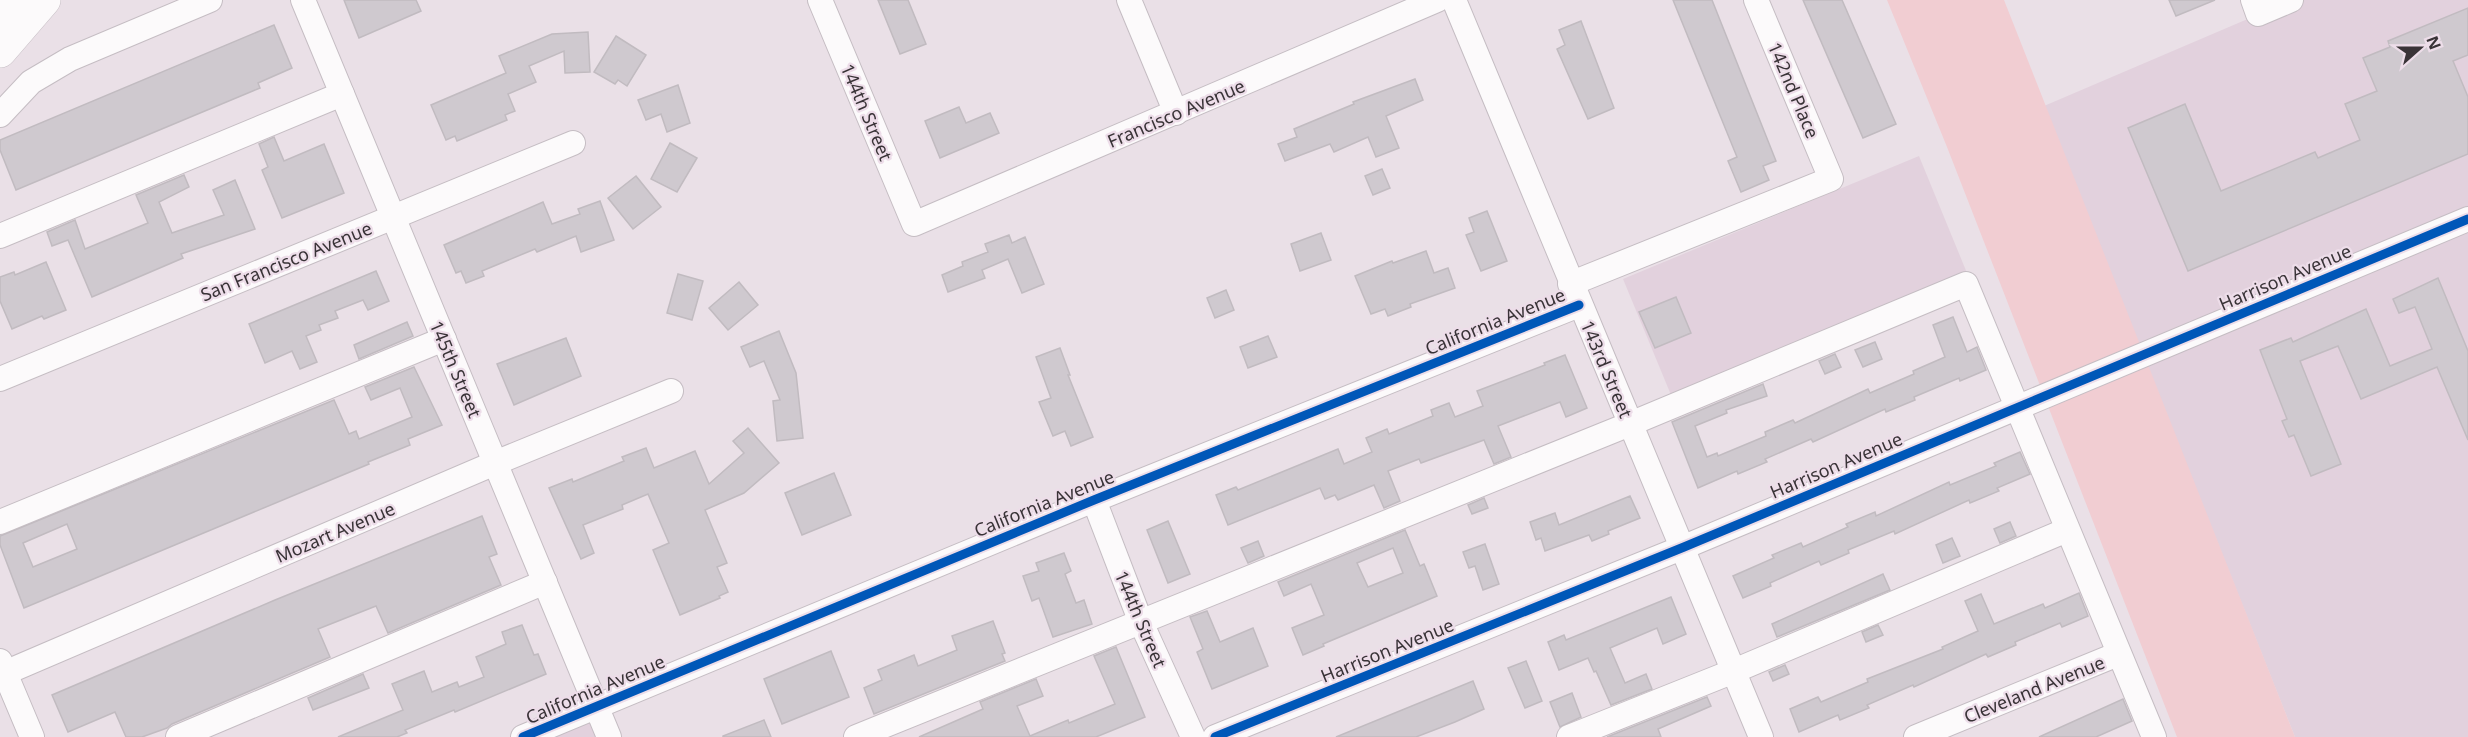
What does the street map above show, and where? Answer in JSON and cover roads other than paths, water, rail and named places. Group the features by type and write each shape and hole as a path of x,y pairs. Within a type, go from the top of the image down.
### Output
{"highway":[{"path":"0,13 12,0"},
{"path":"0,51 44,0"}],"street":[{"path":"0,115 31,82 70,58 210,0"},
{"name":"145th Street","path":"303,0 609,737"},
{"name":"144th Street","path":"820,0 914,224"},
{"path":"1129,0 1176,113"},
{"name":"Francisco Avenue","path":"914,224 1437,0"},
{"name":"143rd Street","path":"1454,0 1575,294 1684,547 1761,737"},
{"name":"142nd Place","path":"1756,0 1831,179"},
{"path":"2256,7 2291,0"},
{"path":"0,236 342,94"},
{"name":"San Francisco Avenue","path":"0,379 573,143"},
{"name":"California Avenue","path":"523,737 1094,500 1575,294 1831,179"},
{"name":"Harrison Avenue","path":"1215,737 1684,547 2468,219"},
{"path":"856,737 1140,620 1630,424 1966,284 2154,737"},
{"path":"0,522 444,339"},
{"name":"Mozart Avenue","path":"2,670 671,391"},
{"name":"144th Street","path":"1094,500 1140,620 1192,737"},
{"path":"1569,737 2067,530"},
{"path":"178,737 545,582"},
{"name":"Cleveland Avenue","path":"1916,737 2118,654"},
{"path":"2,670 32,737"}]}
